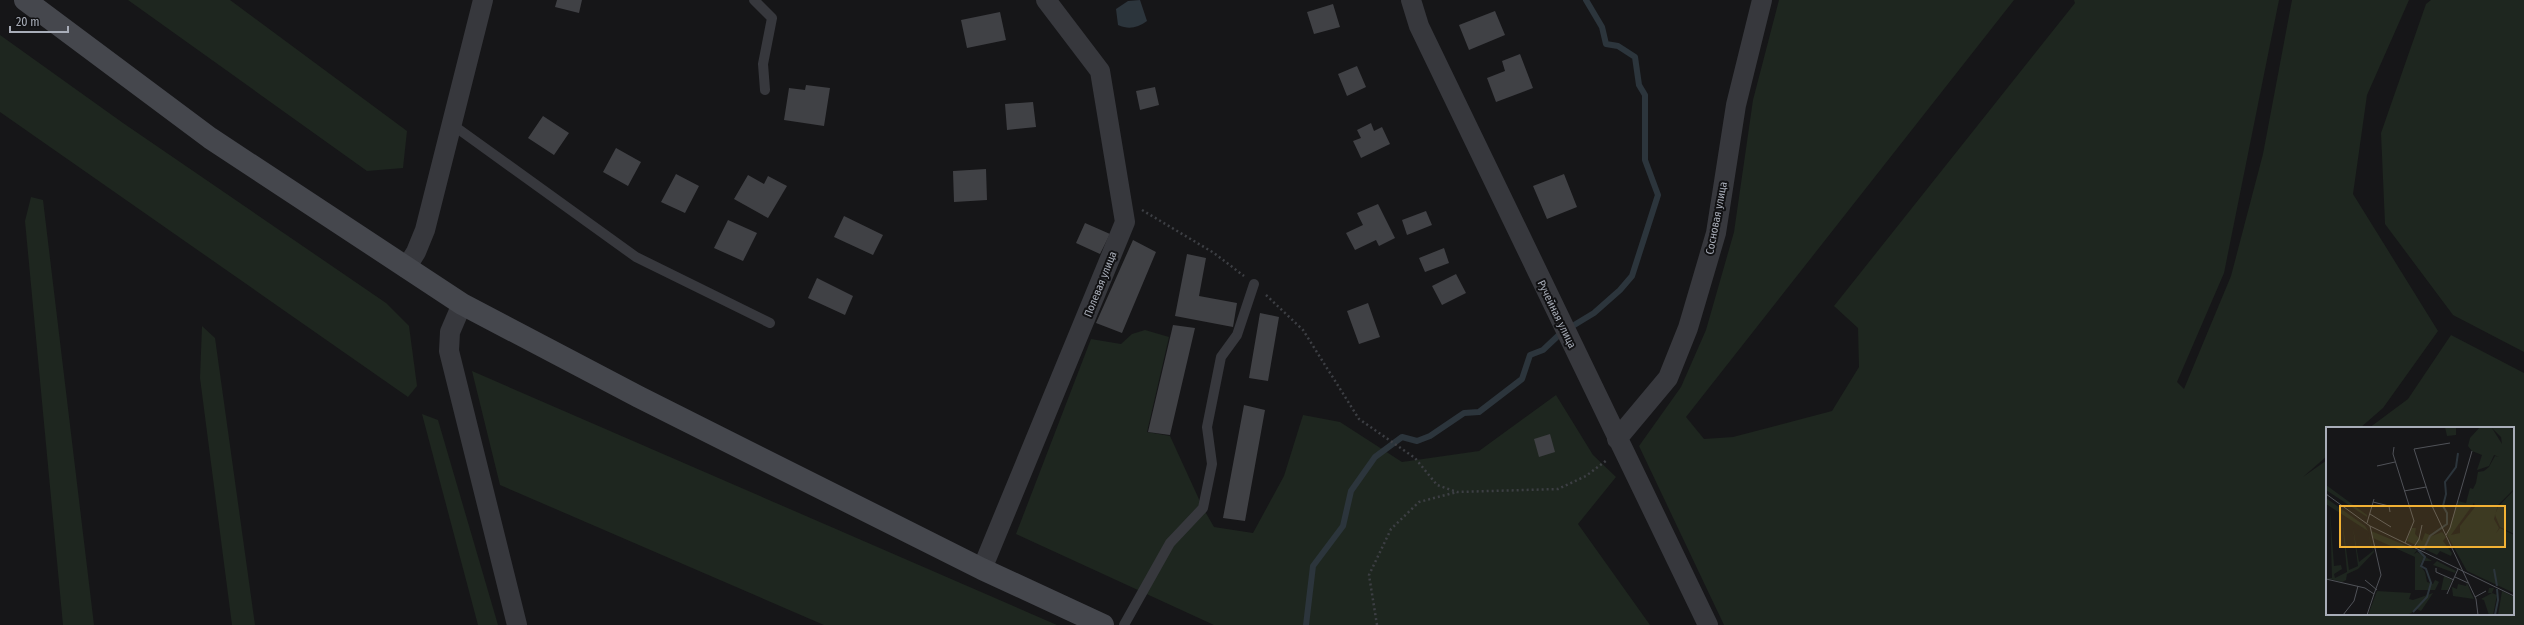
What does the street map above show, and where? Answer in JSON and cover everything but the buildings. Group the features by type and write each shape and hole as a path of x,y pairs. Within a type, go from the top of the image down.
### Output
{"main road":[{"path":"25,0 210,138 462,304 639,397 982,569 1103,625"}],"street":[{"path":"406,268 416,252 425,230 450,123 483,0"},
{"name":"Полевая улица","path":"982,569 1126,222 1100,71 1046,0"},
{"name":"Ручейная улица","path":"1411,0 1419,26 1708,625"},
{"name":"Сосновая улица","path":"1620,444 1668,378 1688,328 1716,233 1736,106 1762,0"},
{"path":"462,304 450,332 449,351 517,625"}],"lane":[{"path":"754,0 772,18 763,64 765,90"},
{"path":"450,123 636,257 770,323"},
{"path":"1124,625 1170,543 1203,508 1212,464 1207,427 1221,357 1237,335 1254,284"}],"path":[{"path":"1121,198 1214,253 1254,284 1303,330 1359,419 1415,458 1437,485 1457,492"},
{"path":"1377,625 1369,575 1391,529 1419,502 1457,492 1558,489 1586,476 1620,444"}],"shaded area":[{"path":"128,0 230,0 407,131 403,168 367,171"},
{"path":"1140,0 1147,21 1133,28 1118,25 1116,9 1128,1"},
{"path":"1779,0 2014,0 1686,417 1704,439 1733,437 1832,411 1859,367 1858,328 1834,306 2075,3 2074,0 2279,0 2224,273 2177,382 2184,389 2231,276 2263,154 2292,0 2409,0 2367,95 2353,194 2438,331 2383,408 2361,427 2326,427 2326,457 2303,477 2326,461 2326,615 2514,615 2514,427 2370,427 2408,399 2451,335 2524,373 2524,625 1724,625 1639,446 1681,387 1706,330 1734,232 1753,100"},
{"path":"2431,0 2524,0 2524,352 2453,315 2385,224 2381,133 2426,4"},
{"path":"0,35 123,123 386,303 409,326 417,386 408,397 0,112"},
{"path":"31,197 43,200 94,625 63,625 25,221"},
{"path":"202,326 215,338 255,625 232,625 200,378"},
{"path":"1145,330 1169,337 1147,432 1170,436 1203,508 1214,527 1253,533 1284,476 1303,415 1340,422 1402,462 1479,451 1556,395 1593,455 1616,477 1578,524 1650,625 1214,625 1016,534 1091,339 1121,344 1132,334"},
{"path":"472,371 1057,625 824,625 500,485"},
{"path":"422,414 438,420 498,625 478,625"}],"waterway":[{"path":"1306,625 1313,566 1343,526 1351,491 1375,457 1402,437 1417,441 1430,436 1464,413 1479,412 1522,379 1530,355 1543,350 1561,333 1594,313 1620,290 1632,276 1658,195 1645,160 1645,95 1639,85 1635,57 1618,46 1606,44 1602,27 1586,0"}]}
